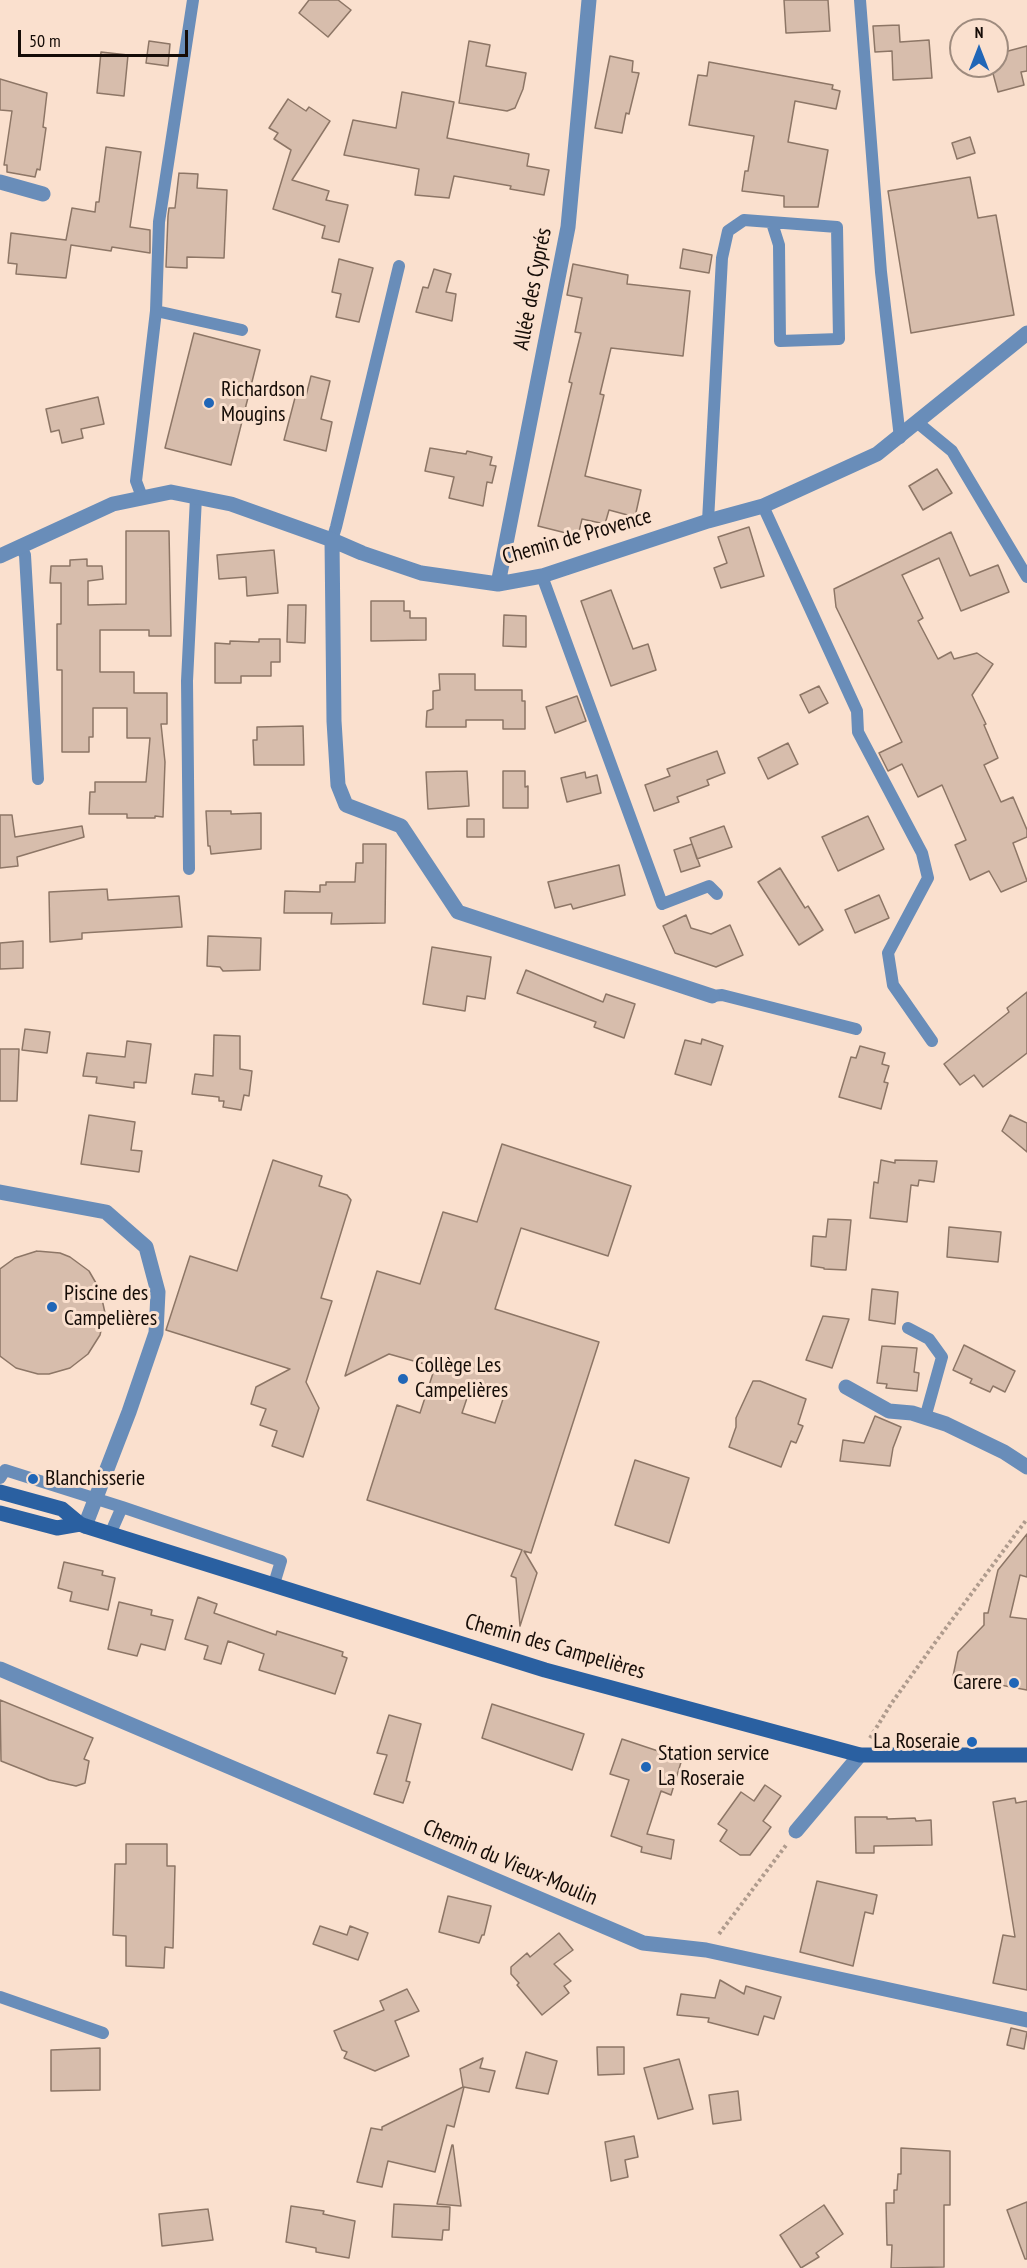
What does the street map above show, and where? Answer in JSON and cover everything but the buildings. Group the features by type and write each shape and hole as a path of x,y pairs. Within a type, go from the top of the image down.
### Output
{"main road":[{"name":"Chemin des Campelières","path":"0,1492 62,1509 83,1525 545,1670 860,1755 1027,1755"},
{"name":"Chemin des Campelières","path":"0,1513 57,1528 83,1525"}],"street":[{"name":"Allée des Cyprés","path":"498,584 568,227 589,0"},
{"path":"0,182 43,194"},
{"name":"Chemin de Provence","path":"0,556 113,504 142,496 171,492 231,504 421,573 498,584 542,576 708,521 763,506 877,454 900,438 1027,333"},
{"path":"332,540 334,721 338,785 346,805 401,826 458,912 712,996"},
{"path":"0,1192 106,1212 146,1247 158,1292 156,1333 129,1412 96,1498 83,1525"},
{"path":"846,1387 889,1411 912,1413 956,1429 1004,1452 1027,1467"},
{"name":"Chemin du Vieux-Moulin","path":"0,1669 643,1943 706,1950 1027,2020"},
{"path":"796,1831 860,1755"}],"lane":[{"path":"142,496 136,475 156,311 159,222 193,0"},
{"path":"860,0 881,272 900,438"},
{"path":"708,521 722,258 728,231 744,220 837,227 839,339 780,341 779,245 772,223"},
{"path":"332,540 399,266"},
{"path":"156,311 242,330"},
{"path":"918,423 952,451 1027,577"},
{"path":"189,868 187,681 196,497"},
{"path":"763,506 857,711 858,732 922,854 928,878 888,953 893,985 932,1041"},
{"path":"20,546 25,555 38,779"},
{"path":"542,576 662,904 709,886 717,894"},
{"path":"712,996 722,995 856,1029"},
{"path":"909,1328 929,1339 942,1357 925,1418"},
{"path":"0,1478 5,1470 96,1498 281,1561 274,1584"},
{"path":"111,1533 122,1507"},
{"path":"0,1997 103,2033"}],"path":[{"path":"860,1755 891,1704 1027,1519"},
{"path":"706,1950 774,1864 796,1831"}],"place":[{"name":"Richardson Mougins","path":"209,403"},
{"name":"Piscine des Campelières","path":"52,1307"},
{"name":"Collège Les Campelières","path":"403,1379"},
{"name":"Blanchisserie","path":"33,1479"},
{"name":"Carere","path":"1014,1683"},
{"name":"La Roseraie","path":"972,1742"},
{"name":"Station service La Roseraie","path":"646,1767"}]}
